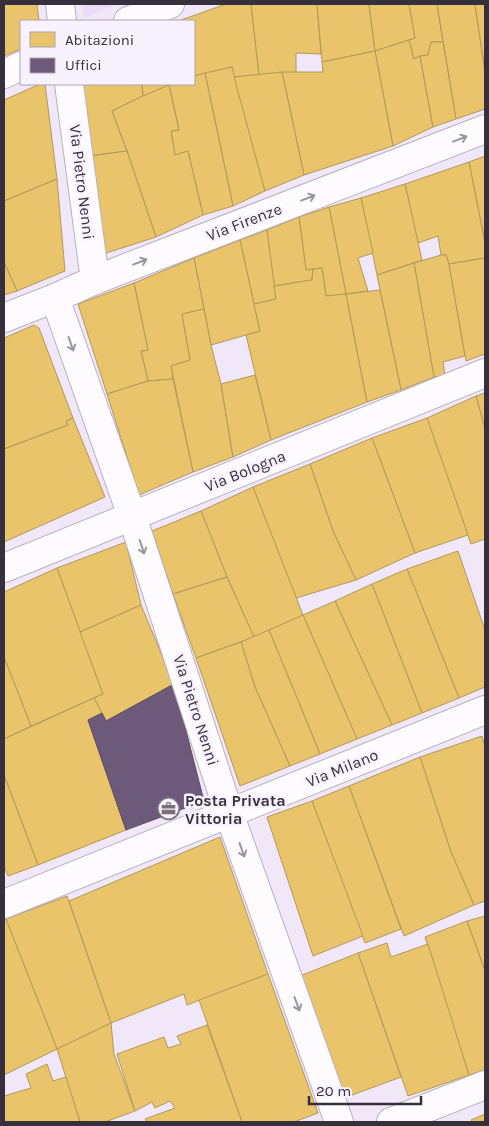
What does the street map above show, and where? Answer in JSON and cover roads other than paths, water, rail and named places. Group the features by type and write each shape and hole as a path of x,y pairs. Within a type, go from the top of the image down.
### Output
{"street":[{"path":"60,4 62,20"},
{"path":"130,20 170,4"},
{"path":"4,74 20,66"},
{"name":"Via Pietro Nenni","path":"69,85 95,280"},
{"name":"Via Firenze","path":"4,318 95,280 485,129"},
{"name":"Via Pietro Nenni","path":"55,298 132,516 229,813 339,1122"},
{"name":"Via Bologna","path":"4,568 485,373"},
{"name":"Via Milano","path":"4,904 485,710"},
{"path":"391,1122 485,1085"}],"place":[{"name":"Posta Privata Vittoria","path":"169,809"}]}
